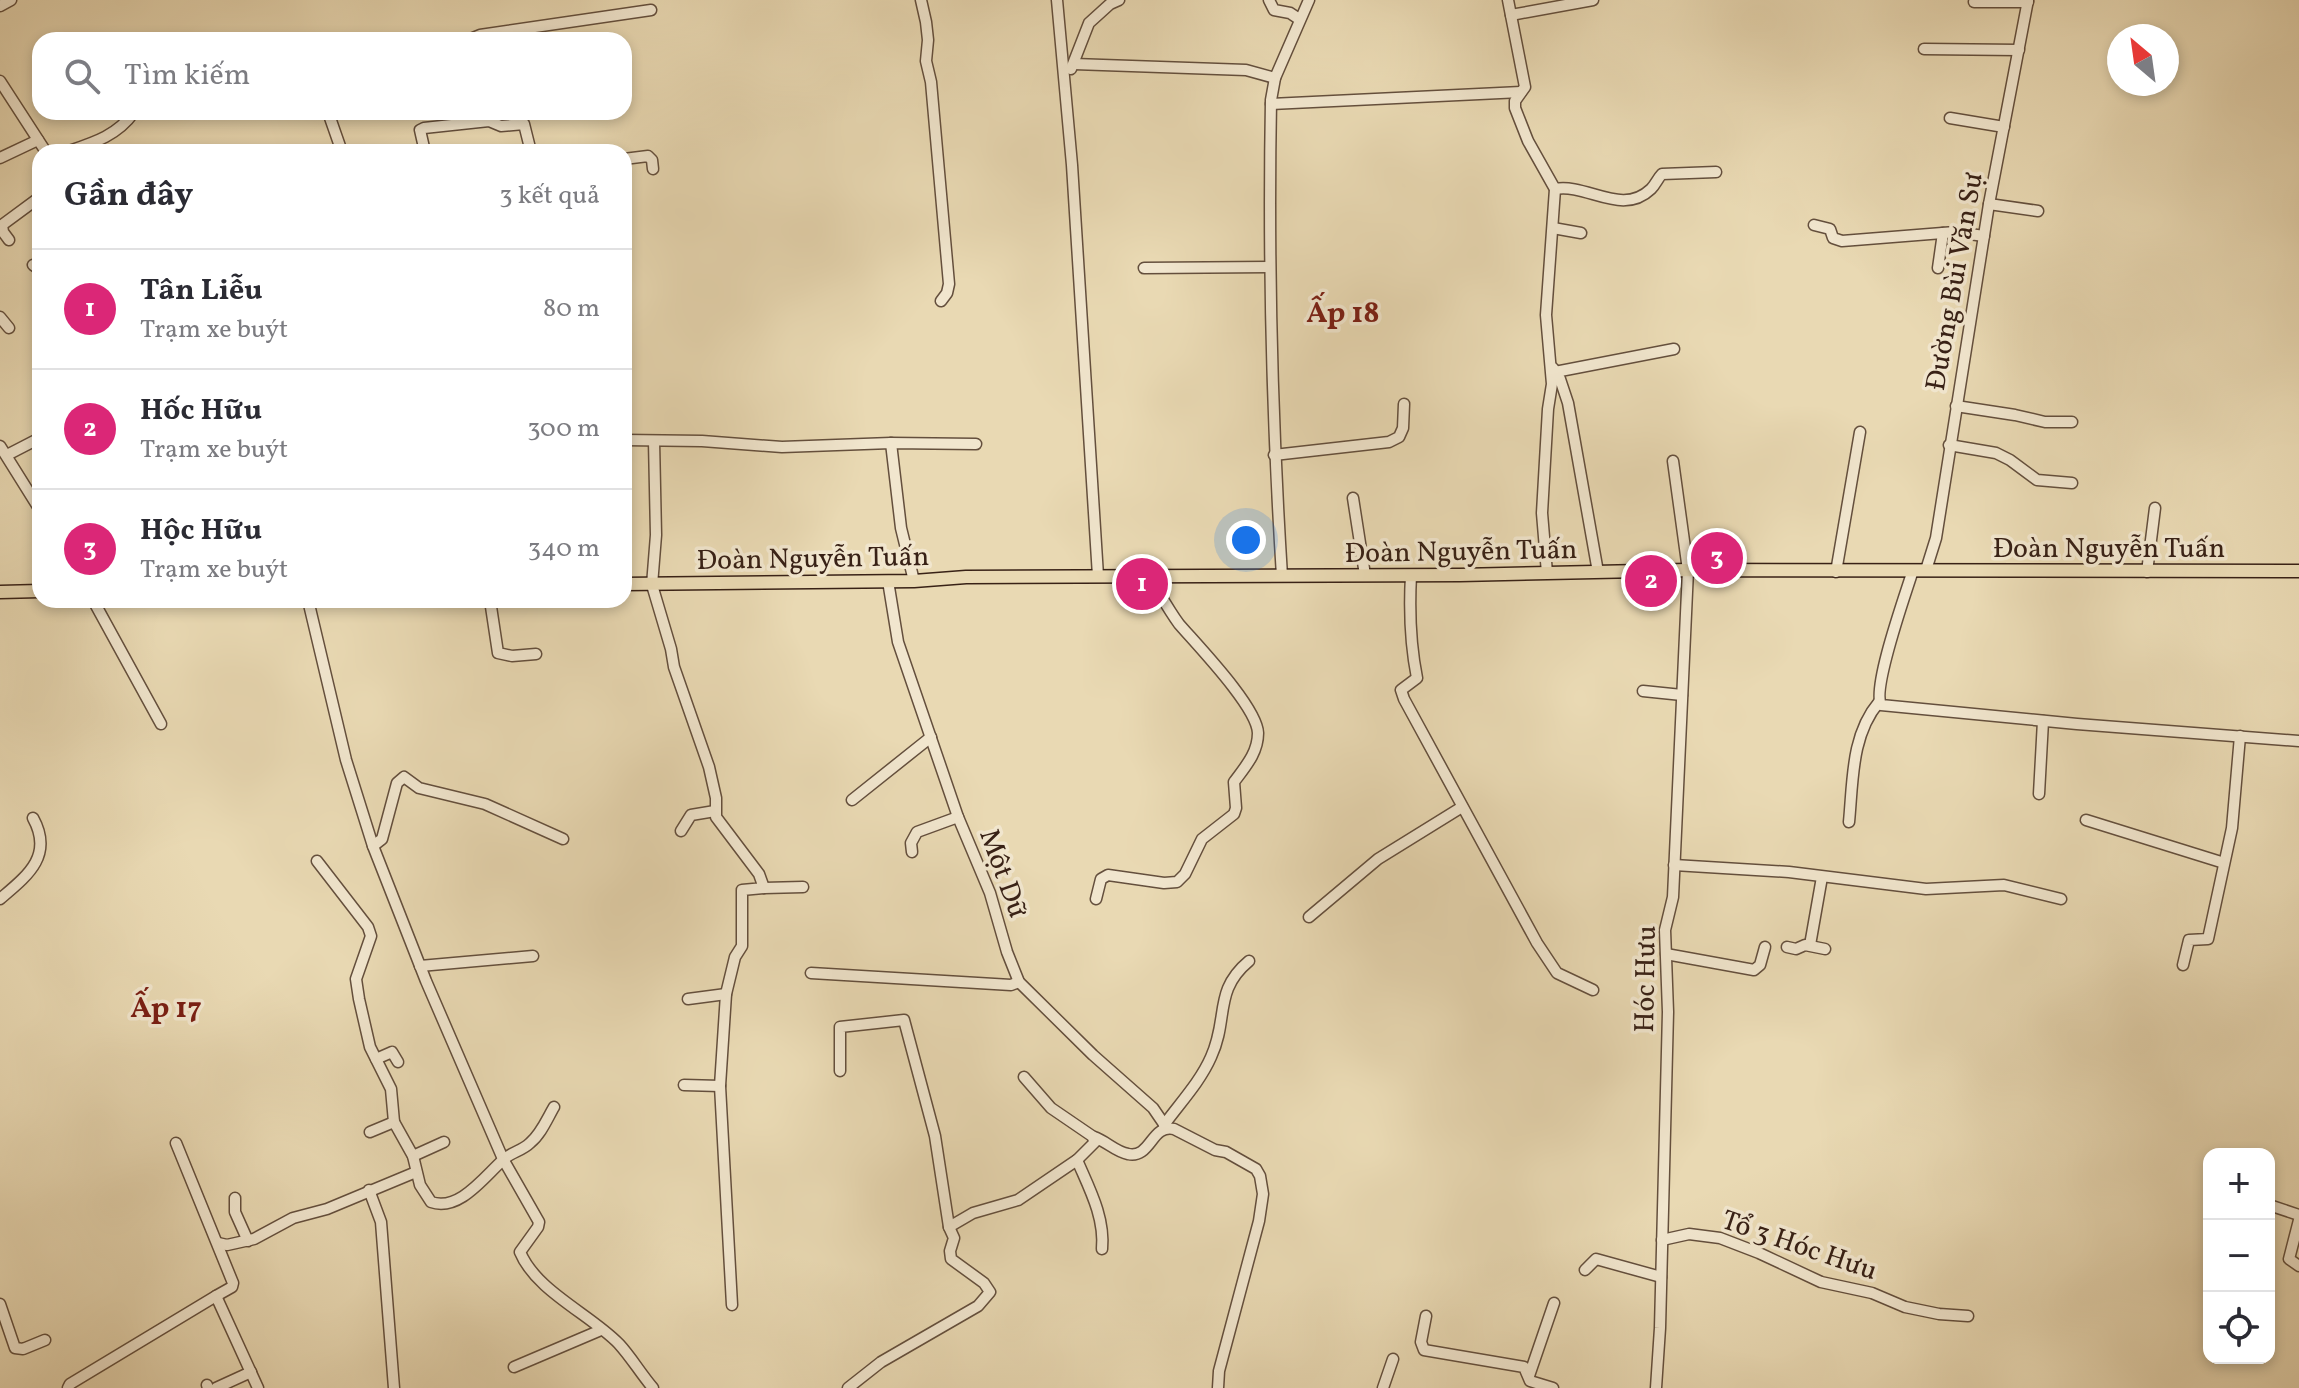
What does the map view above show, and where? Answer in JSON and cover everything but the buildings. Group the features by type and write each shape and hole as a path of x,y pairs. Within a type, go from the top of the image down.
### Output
{"main road":[{"name":"Đoàn Nguyễn Tuấn","path":"632,584 914,581 966,577 1688,570 2299,571"},
{"path":"0,592 32,591"}],"street":[{"path":"0,6 11,0"},
{"path":"921,0 928,40 926,61 931,82 949,284 941,301"},
{"path":"1057,0 1098,576"},
{"path":"1065,81 1089,23 1119,0"},
{"path":"1269,0 1274,10 1290,13 1299,19"},
{"path":"1282,576 1274,455 1269,267 1271,104 1275,78 1309,0"},
{"path":"1508,0 1525,87 1515,101 1520,123 1555,189 1546,315 1554,369 1542,513 1547,573"},
{"path":"1511,15 1593,0"},
{"path":"1974,2 2028,1"},
{"name":"Đường Bùi Văn Sự","path":"1849,822 1856,750 1862,731 1879,702 1893,632 1936,538 1989,204 2028,1"},
{"path":"501,32 651,10"},
{"path":"1924,49 2019,50"},
{"path":"1074,64 1246,70 1275,78"},
{"path":"0,81 41,144"},
{"path":"1271,104 1521,92"},
{"path":"1950,118 2004,127"},
{"path":"90,144 115,132 126,120"},
{"path":"331,120 339,144"},
{"path":"423,144 420,130 424,128 489,121 501,126 524,124 529,144"},
{"path":"0,158 38,140"},
{"path":"632,158 648,156 653,169"},
{"path":"1555,189 1566,188 1610,200 1626,200 1651,190 1662,174 1716,172"},
{"path":"9,240 2,225 32,203"},
{"path":"1989,204 2038,211"},
{"path":"1814,225 1828,228 1833,238 1842,241 1943,233 1984,236"},
{"path":"1553,228 1581,233"},
{"path":"1938,268 1943,233"},
{"path":"1144,268 1269,267"},
{"path":"0,317 9,328"},
{"path":"1554,369 1674,349"},
{"path":"1554,369 1568,403 1575,434 1598,572"},
{"path":"1274,455 1389,442 1399,437 1403,428 1404,404"},
{"path":"1956,406 2045,422 2072,422"},
{"path":"1836,572 1860,432"},
{"path":"632,440 782,447 976,444"},
{"path":"32,441 3,451 32,497"},
{"path":"654,441 656,535 652,585 674,667 709,767 716,798 715,811 720,824 759,874 764,888"},
{"path":"891,443 901,528 914,581"},
{"path":"1949,445 1996,453 2037,480 2072,483"},
{"name":"Hóc Hưu","path":"1656,1388 1668,1012 1665,930 1673,897 1688,570 1673,461"},
{"path":"1353,498 1365,575"},
{"path":"2147,572 2155,508"},
{"path":"1411,575 1411,652 1417,678 1401,690 1537,943 1557,973 1593,990"},
{"path":"1096,899 1101,879 1108,875 1177,882 1185,874 1202,839 1234,814 1234,782 1249,762 1257,744 1257,723 1210,658 1178,622 1149,576"},
{"name":"Một Dữ","path":"888,581 898,642 958,817 990,893 1019,982 1093,1055 1153,1108 1165,1126"},
{"path":"97,608 161,724"},
{"path":"310,608 346,760 373,846 420,966 503,1159 539,1222 520,1252 525,1263 619,1344 653,1388"},
{"path":"491,608 498,653 512,656 536,654"},
{"path":"1643,691 1682,695"},
{"path":"1879,702 1885,706 2043,721 2299,741"},
{"path":"2039,794 2043,721"},
{"path":"2183,965 2189,940 2208,939 2232,828 2240,736"},
{"path":"852,800 931,737"},
{"path":"373,846 382,839 397,783 404,777 419,788 485,804 563,839"},
{"path":"1309,917 1378,859 1462,807"},
{"path":"681,831 691,815 715,811"},
{"path":"912,852 911,843 917,832 958,817"},
{"path":"0,899 24,878 41,852 39,829 33,818"},
{"path":"2086,820 2221,862"},
{"path":"317,861 368,927 371,936 356,979 365,1030 391,1089 394,1122 413,1156 420,1185 431,1202 447,1204 480,1183 503,1159 530,1143 554,1107"},
{"path":"1674,865 1789,872 1926,889 2004,885 2061,899"},
{"path":"1810,945 1822,877"},
{"path":"732,1305 720,1086 726,994 735,957 742,946 742,890 803,887"},
{"path":"1787,947 1796,949 1810,945 1825,949"},
{"path":"1666,954 1754,970 1760,965 1765,947"},
{"path":"420,966 533,956"},
{"path":"1024,1077 1051,1108 1094,1137 1124,1153 1135,1155 1146,1148 1165,1126 1210,1060 1219,1039 1226,989 1237,971 1249,961"},
{"path":"811,973 1011,985 1019,982"},
{"path":"688,999 726,994"},
{"path":"840,1071 840,1027 904,1020 935,1136 949,1227 954,1238 951,1259 984,1283 990,1292 978,1306 881,1362 848,1388"},
{"path":"376,1059 392,1052 398,1062"},
{"path":"684,1085 720,1086"},
{"path":"370,1132 394,1122"},
{"path":"1165,1126 1215,1150 1226,1152 1256,1169 1260,1176 1263,1194 1259,1221 1219,1371 1218,1388"},
{"path":"949,1227 973,1213 1018,1200 1077,1160 1095,1142 1094,1137"},
{"path":"413,1156 444,1142"},
{"path":"68,1388 233,1285 176,1143"},
{"path":"1077,1160 1097,1208 1102,1229 1102,1249"},
{"path":"218,1243 227,1245 248,1241 293,1218 327,1209 416,1172"},
{"path":"369,1190 381,1222 394,1388"},
{"path":"235,1198 235,1212 248,1241"},
{"path":"2275,1207 2299,1217 2289,1259 2299,1266"},
{"name":"Tổ 3 Hóc Hưu","path":"1662,1240 1689,1234 1720,1238 1821,1282 1872,1293 1905,1307 1968,1316"},
{"path":"1585,1270 1596,1259 1661,1277"},
{"path":"216,1296 258,1388"},
{"path":"1529,1382 1554,1303"},
{"path":"0,1304 15,1348 23,1349 45,1340"},
{"path":"1426,1316 1421,1342 1424,1350 1524,1367 1529,1382"},
{"path":"514,1367 601,1330"},
{"path":"1383,1388 1393,1359"},
{"path":"210,1387 251,1372"},
{"path":"1529,1382 1553,1388"}],"place":[{"name":"Hộc Hữu","path":"1717,558"},
{"name":"Hốc Hữu","path":"1651,581"},
{"name":"Tân Liễu","path":"1142,584"}],"district":[{"name":"Ấp 18","path":"1343,312"},
{"name":"Ấp 17","path":"166,1007"}]}
